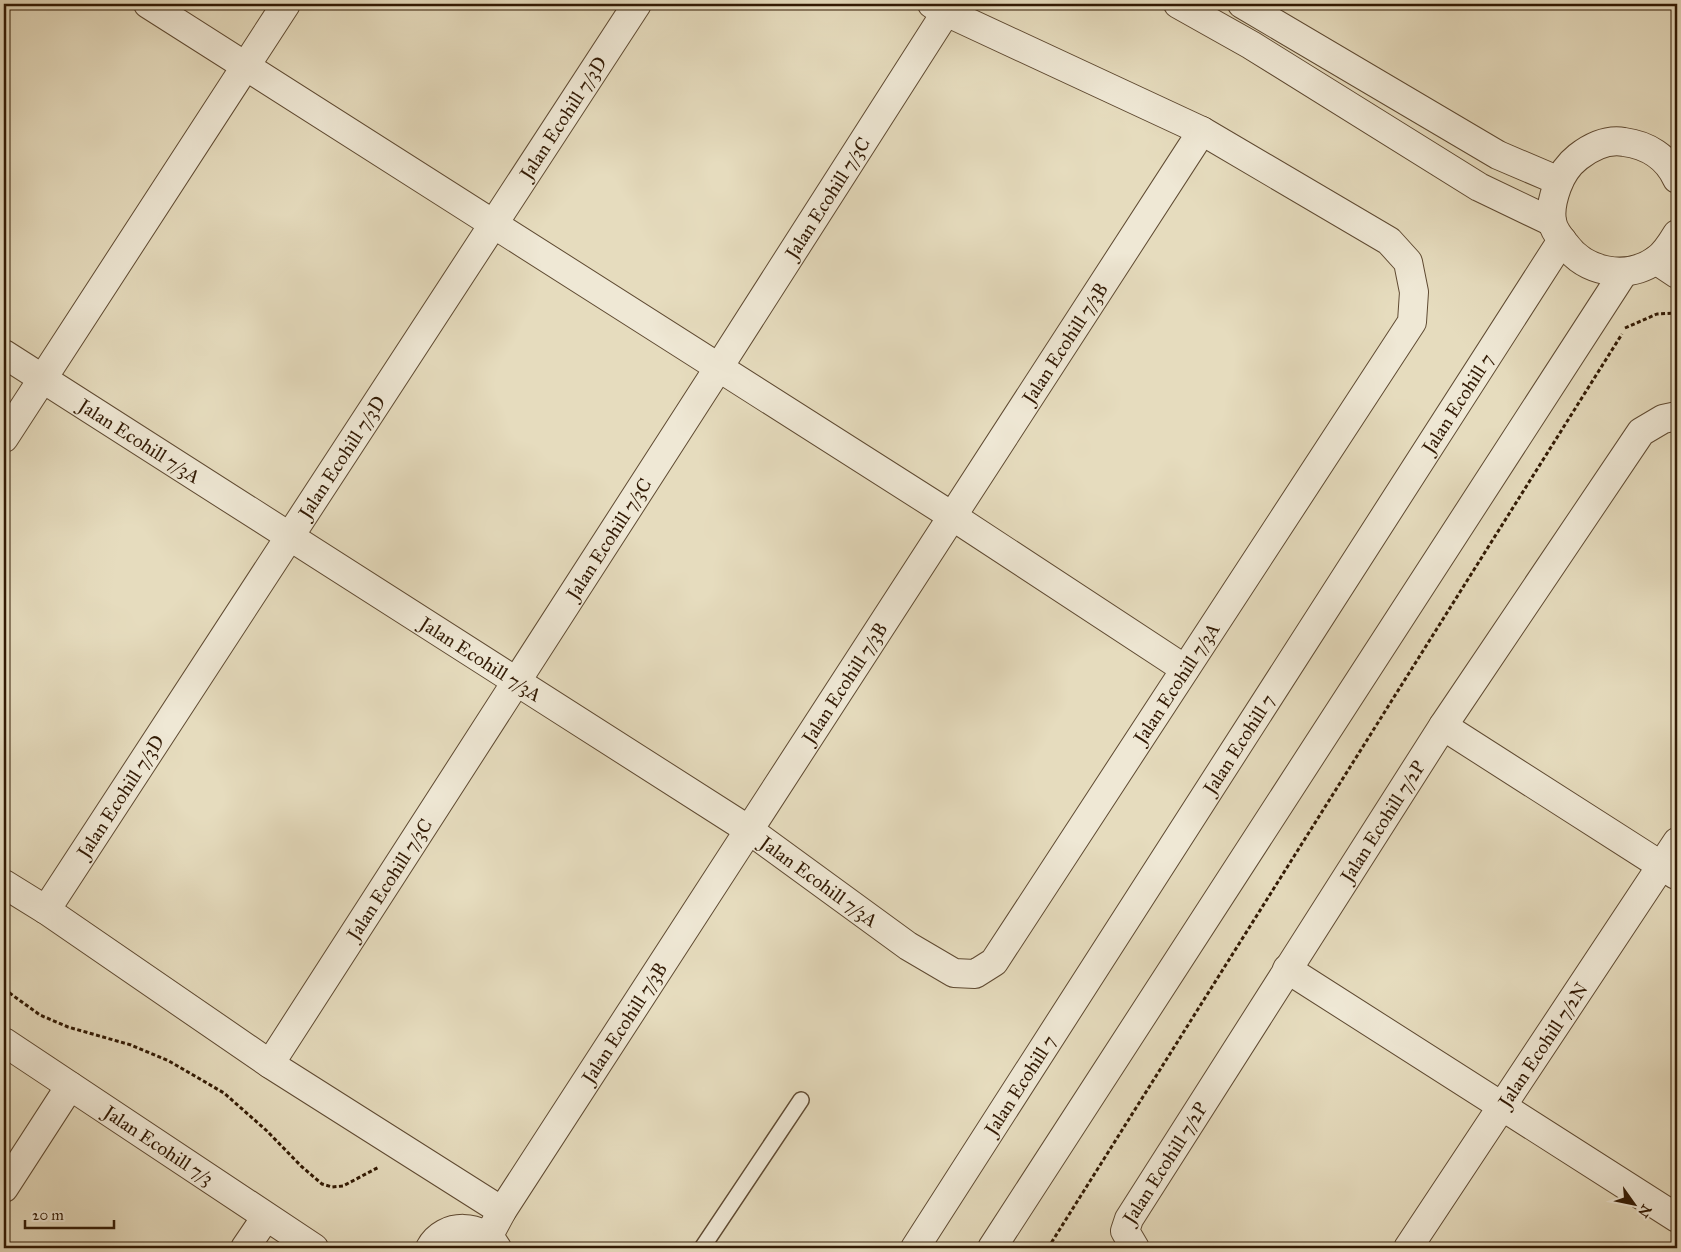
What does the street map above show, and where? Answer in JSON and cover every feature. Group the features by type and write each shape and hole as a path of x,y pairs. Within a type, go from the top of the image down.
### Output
{"street":[{"path":"148,4 952,516 1186,669"},
{"path":"4,438 286,4"},
{"name":"Jalan Ecohill 7/3D","path":"46,910 637,4"},
{"path":"1178,4 1251,44 1479,187 1557,231 1574,254 1588,265 1600,270 1624,272 1640,268 1666,267 1668,249 1677,234"},
{"path":"1242,4 1498,155 1559,181"},
{"path":"939,8 1202,131"},
{"name":"Jalan Ecohill 7/3C","path":"270,1064 719,367 939,8"},
{"name":"Jalan Ecohill 7/3A","path":"4,354 749,830 908,946 954,973 975,974 994,962 1412,322 1414,292 1408,262 1389,241 1202,131"},
{"name":"Jalan Ecohill 7/3B","path":"492,1242 502,1211 1202,131"},
{"path":"1557,231 1552,206 1559,181 1573,161 1588,150 1603,143 1619,141 1635,143 1650,150 1664,159 1677,178"},
{"name":"Jalan Ecohill 7","path":"915,1248 1557,231"},
{"path":"999,1242 1624,272"},
{"name":"Jalan Ecohill 7/2P","path":"1135,1248 1125,1231 1128,1219 1443,726 1641,432 1663,419 1675,416"},
{"path":"1443,726 1669,871"},
{"name":"Jalan Ecohill 7/2N","path":"1408,1248 1502,1106 1669,871 1677,842"},
{"path":"4,884 46,910 270,1064 502,1211"},
{"path":"1288,970 1677,1218"},
{"name":"Jalan Ecohill 7/3","path":"4,1042 314,1248"},
{"path":"4,1188 70,1086"},
{"path":"245,1248 266,1217"},
{"path":"430,1248 441,1236 452,1230 465,1228 477,1230 492,1242"}],"lane":[{"path":"702,1248 801,1100"}],"path":[{"path":"1048,1248 1626,327 1657,314 1677,313"},
{"path":"4,989 40,1014 68,1027 131,1045 162,1058 224,1093 322,1184 332,1187 343,1186 375,1170 403,1148"}]}
